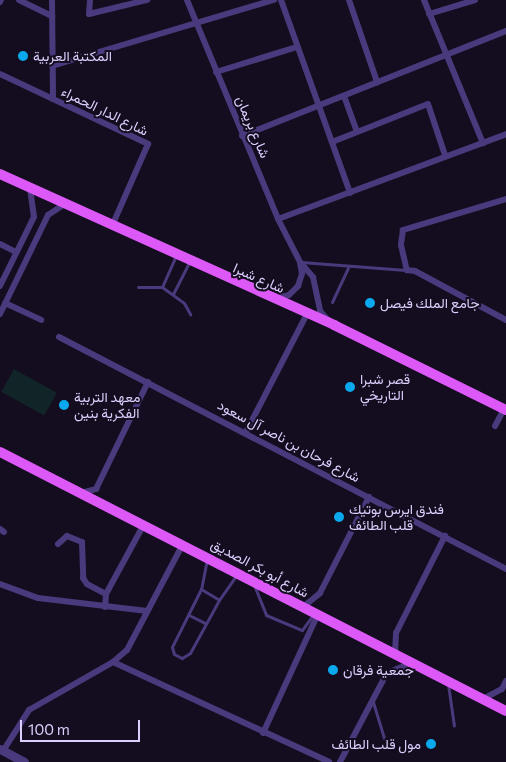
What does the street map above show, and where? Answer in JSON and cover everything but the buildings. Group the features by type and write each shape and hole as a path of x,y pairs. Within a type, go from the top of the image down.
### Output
{"main road":[{"name":"شارع شبرا","path":"0,174 265,297 334,326 505,410"},
{"name":"شارع أبو بكر الصديق","path":"0,452 208,556 506,712"}],"street":[{"path":"19,0 52,16"},
{"path":"52,0 53,99"},
{"path":"90,0 89,14 147,0"},
{"name":"شارع بريمان","path":"187,0 195,24 278,219 300,262 313,277 320,311 334,326"},
{"path":"52,66 274,0"},
{"path":"281,0 350,193"},
{"path":"349,0 377,82"},
{"path":"424,0 449,54 483,143"},
{"path":"429,14 475,0"},
{"path":"242,136 506,31"},
{"path":"216,72 298,47"},
{"name":"شارع الدار الحمراء","path":"0,74 148,144 112,226"},
{"path":"344,96 357,132"},
{"path":"332,142 428,104 445,156"},
{"path":"278,219 506,134"},
{"path":"0,286 34,217 30,189"},
{"path":"506,199 403,230 401,246 407,270 415,270 506,320"},
{"path":"0,314 48,215 65,204"},
{"path":"0,244 16,252"},
{"path":"265,297 278,299 289,295 298,286 302,274 300,262"},
{"path":"5,303 41,320"},
{"path":"246,432 307,314"},
{"name":"شارع فرحان بن ناصر آل سعود","path":"59,337 506,568"},
{"path":"81,493 96,489 148,382"},
{"path":"496,426 505,410"},
{"path":"303,606 320,593 369,497"},
{"path":"105,607 106,594 144,524"},
{"path":"58,544 67,536 79,539 83,578 87,584 106,594"},
{"path":"395,653 396,633 445,536"},
{"path":"24,762 2,750 29,710 113,662 127,650 183,544"},
{"path":"0,584 38,598 147,611"},
{"path":"263,733 316,613"},
{"path":"113,662 329,762"},
{"path":"340,762 387,673 412,663"},
{"path":"483,699 502,689 506,681"}],"lane":[{"path":"162,287 176,256"},
{"path":"173,294 189,261"},
{"path":"300,262 407,270"},
{"path":"332,302 348,267"},
{"path":"138,287 162,287 184,303 190,314"},
{"path":"208,556 201,589 172,647 174,654 182,658 188,656 205,623 238,573"},
{"path":"253,580 262,610 266,614 302,630 316,613"},
{"path":"201,589 219,600"},
{"path":"189,615 205,623"},
{"path":"447,681 454,726"},
{"path":"372,700 384,738"}],"green space":[{"path":"14,369 57,393 44,415 1,392"}],"place":[{"name":"المكتبة العربية","path":"23,56"},
{"name":"جامع الملك فيصل","path":"370,303"},
{"name":"قصر شبرا التاريخي","path":"350,387"},
{"name":"معهد التربية الفكرية بنين","path":"64,405"},
{"name":"فندق ايرس بوتيك قلب الطائف","path":"339,517"},
{"name":"جمعية فرقان","path":"333,670"},
{"name":"مول قلب الطائف","path":"431,744"}]}
